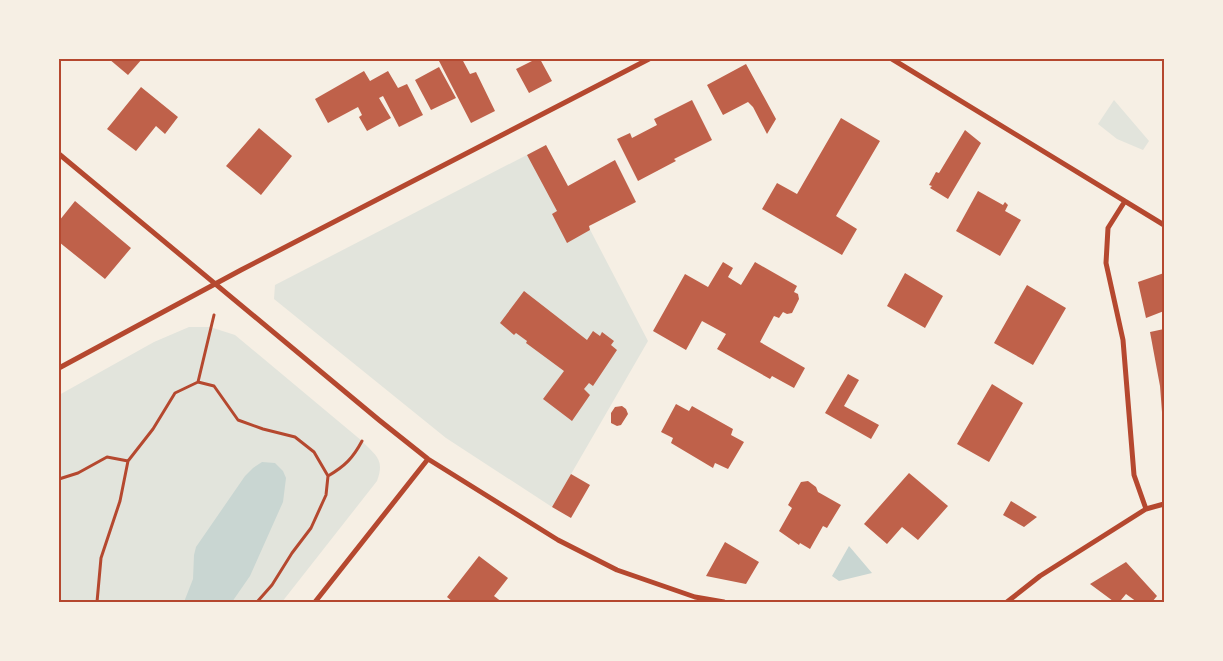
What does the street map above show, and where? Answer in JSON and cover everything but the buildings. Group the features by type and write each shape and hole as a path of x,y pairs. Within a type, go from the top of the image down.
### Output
{"street":[{"path":"59,368 216,283 649,59"},
{"path":"892,59 1164,225"},
{"path":"59,154 428,459 558,540 617,570 695,598 724,602"},
{"path":"1125,201 1108,228 1106,262 1123,340 1134,475 1146,509"},
{"path":"315,602 428,459"},
{"path":"1008,602 1040,576 1146,509 1164,504"}],"path":[{"path":"198,382 214,315"},
{"path":"97,602 101,558 120,501 128,461 153,429 175,393 198,382 214,386 238,420 295,437 314,452 328,476 326,495 311,528 292,553 272,585 257,602"},
{"path":"328,476 340,469 354,456 362,441"},
{"path":"59,479 78,472 107,457 128,461"}],"shaded area":[{"path":"1114,100 1149,141 1143,150 1117,139 1098,124"},
{"path":"546,145 648,341 552,507 446,438 274,299 275,285"},
{"path":"189,327 210,327 235,335 371,450 378,458 380,468 377,481 282,602 59,602 59,395 154,342"},
{"path":"262,462 275,463 283,471 286,478 283,502 250,576 232,602 184,602 193,579 196,547 245,476"},
{"path":"849,546 872,573 839,581 832,576"}]}
